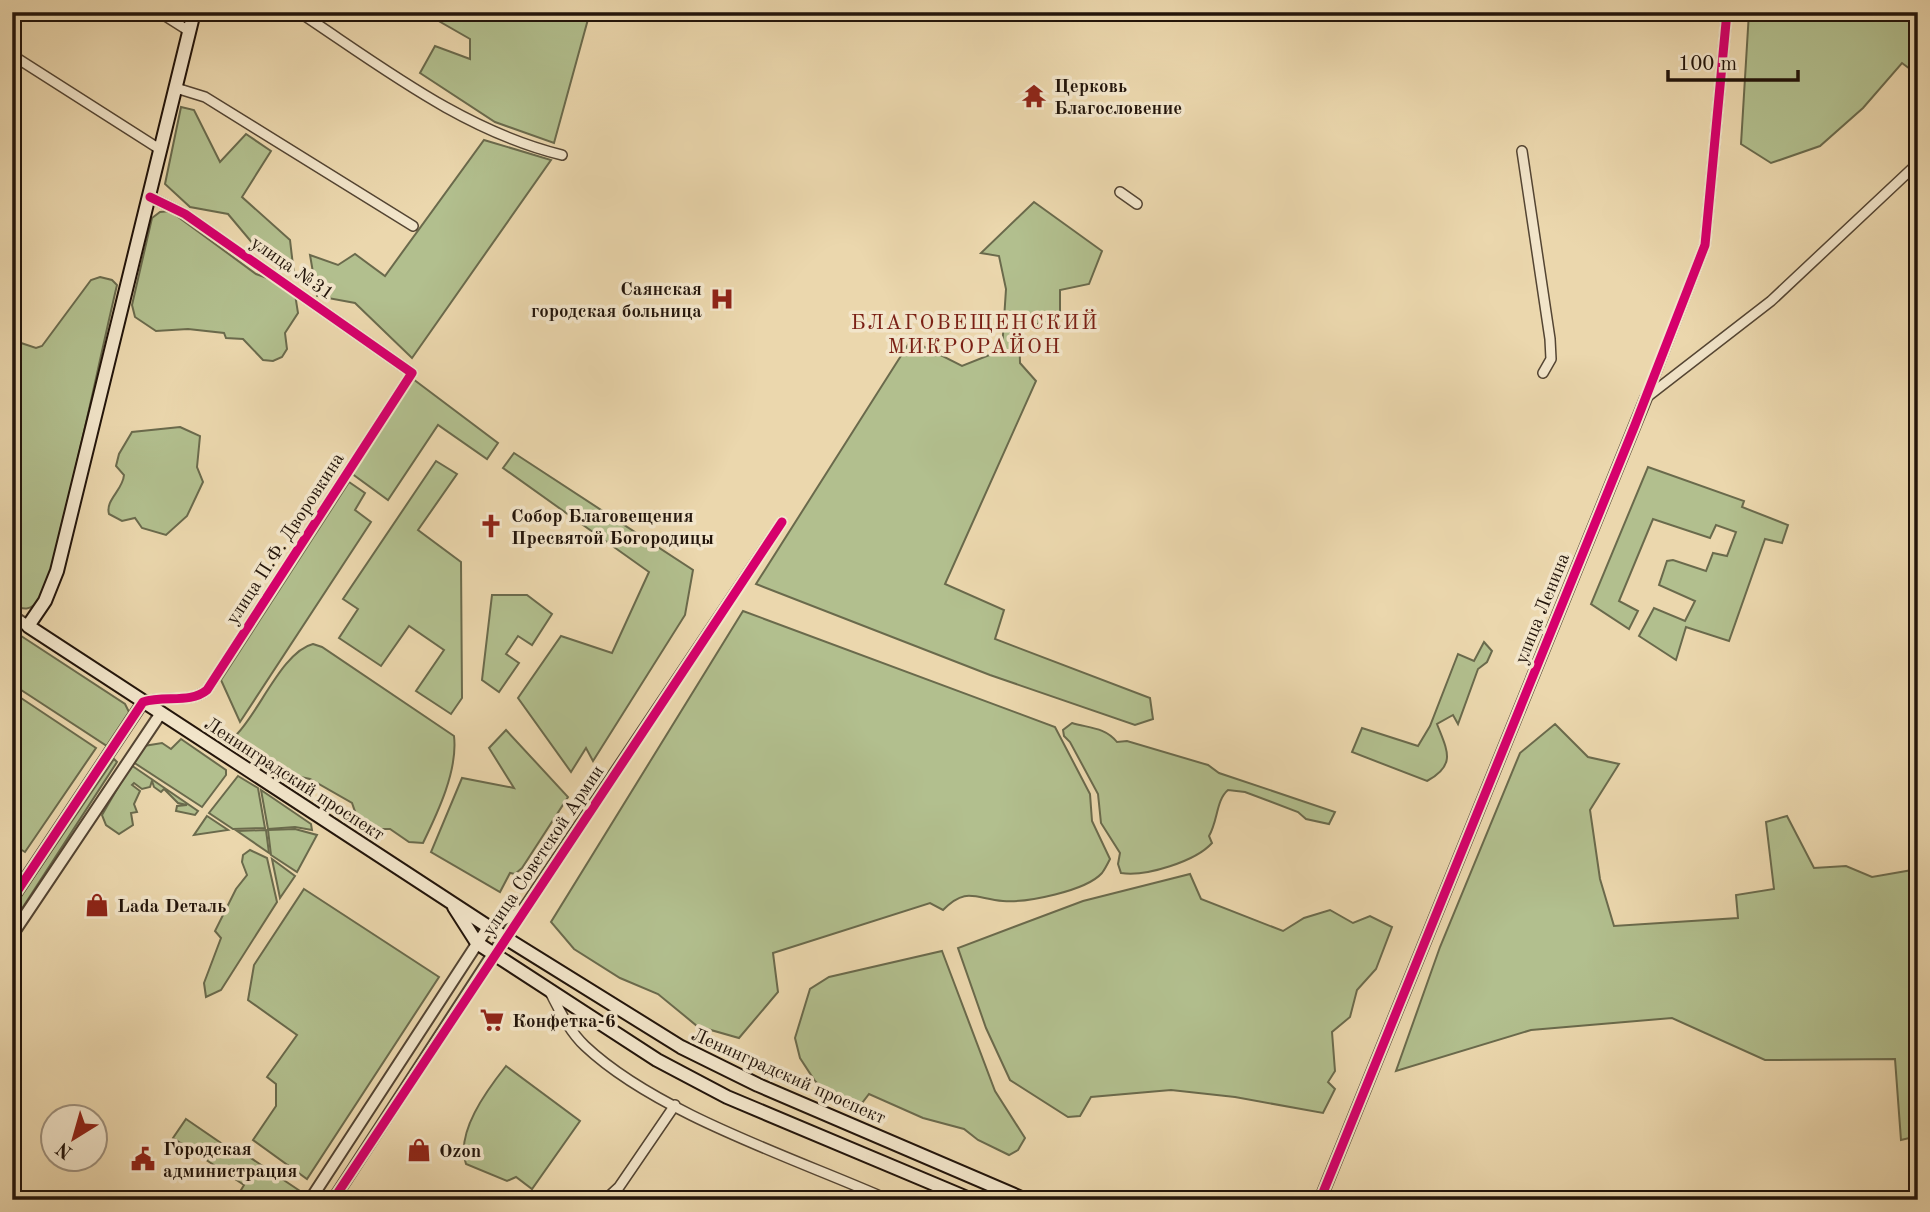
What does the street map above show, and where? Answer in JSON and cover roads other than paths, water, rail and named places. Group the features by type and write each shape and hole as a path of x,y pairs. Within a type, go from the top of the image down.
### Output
{"main road":[{"path":"28,626 45,601 57,571 194,12"},
{"name":"Ленинградский проспект","path":"28,626 488,927 707,1062 1018,1198"},
{"name":"Ленинградский проспект","path":"452,903 478,943 657,1060 727,1097 972,1200"}],"street":[{"path":"159,12 189,31"},
{"path":"299,12 436,103 520,145 562,155"},
{"name":"улица Ленина","path":"1320,1200 1646,398 1705,245 1727,12"},
{"path":"12,55 161,150"},
{"path":"176,88 205,97 412,226"},
{"path":"1522,151 1550,339 1550,359 1543,373"},
{"path":"1646,398 1772,301 1918,163"},
{"path":"1120,192 1137,204"},
{"name":"улица №31","path":"150,197 186,214 412,373"},
{"name":"улица П.Ф. Дворовкина","path":"143,702 172,696 188,699 199,697 207,690 412,373"},
{"name":"улица Советской Армии","path":"333,1200 504,937 782,522"},
{"name":"Ленинградский проспект","path":"12,616 28,626"},
{"path":"12,935 172,696"},
{"path":"12,900 143,702"},
{"name":"улица Советской Армии","path":"310,1200 488,927 521,912"},
{"path":"550,990 565,1020 583,1044 609,1065 675,1105 736,1135 889,1200"},
{"path":"605,1200 619,1187 675,1105"},
{"path":"325,1176 341,1187"}],"place":[{"name":"Церковь Благословение","path":"1034,96"},
{"name":"Саянская городская больница","path":"722,299"},
{"name":"Собор Благовещения Пресвятой Богородицы","path":"491,526"},
{"name":"Lada Dеталь","path":"97,905"},
{"name":"Конфетка-6","path":"492,1020"},
{"name":"Ozon","path":"419,1150"},
{"name":"Городская администрация","path":"143,1159"}],"district":[{"name":"БЛАГОВЕЩЕНСКИЙ МИКРОРАЙОН","path":"975,334"}]}
